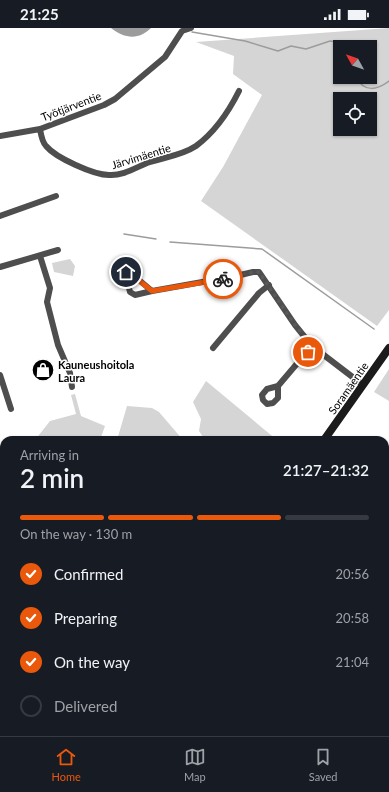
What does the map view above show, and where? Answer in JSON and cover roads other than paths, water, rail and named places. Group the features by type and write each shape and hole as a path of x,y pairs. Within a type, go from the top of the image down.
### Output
{"street":[{"name":"Työtjärventie","path":"0,136 40,129 98,108 115,99 165,57 182,31 191,28"},
{"name":"Järvimäentie","path":"40,129 42,140 47,148 81,168 110,176 126,172 147,163 178,155 195,146 209,134 230,108 239,91"},
{"path":"0,216 56,196"},
{"path":"0,267 58,250"},
{"path":"40,256 50,288 47,302 58,344 70,373 72,387"},
{"path":"152,291 126,272 130,292 135,295 259,272 295,325 312,346 363,385"},
{"path":"213,348 259,292 269,285"},
{"path":"278,386 312,346"},
{"name":"Soramäentie","path":"327,436 389,348"},
{"path":"0,375 11,410"}],"waterway":[{"path":"192,32 245,41 278,51 291,46 306,49 333,41"},
{"path":"361,84 367,88 375,88 389,81"},
{"path":"124,234 156,239"},
{"path":"170,242 262,249 374,329"}],"place":[{"name":"Kauneushoitola Laura","path":"43,370"}]}
